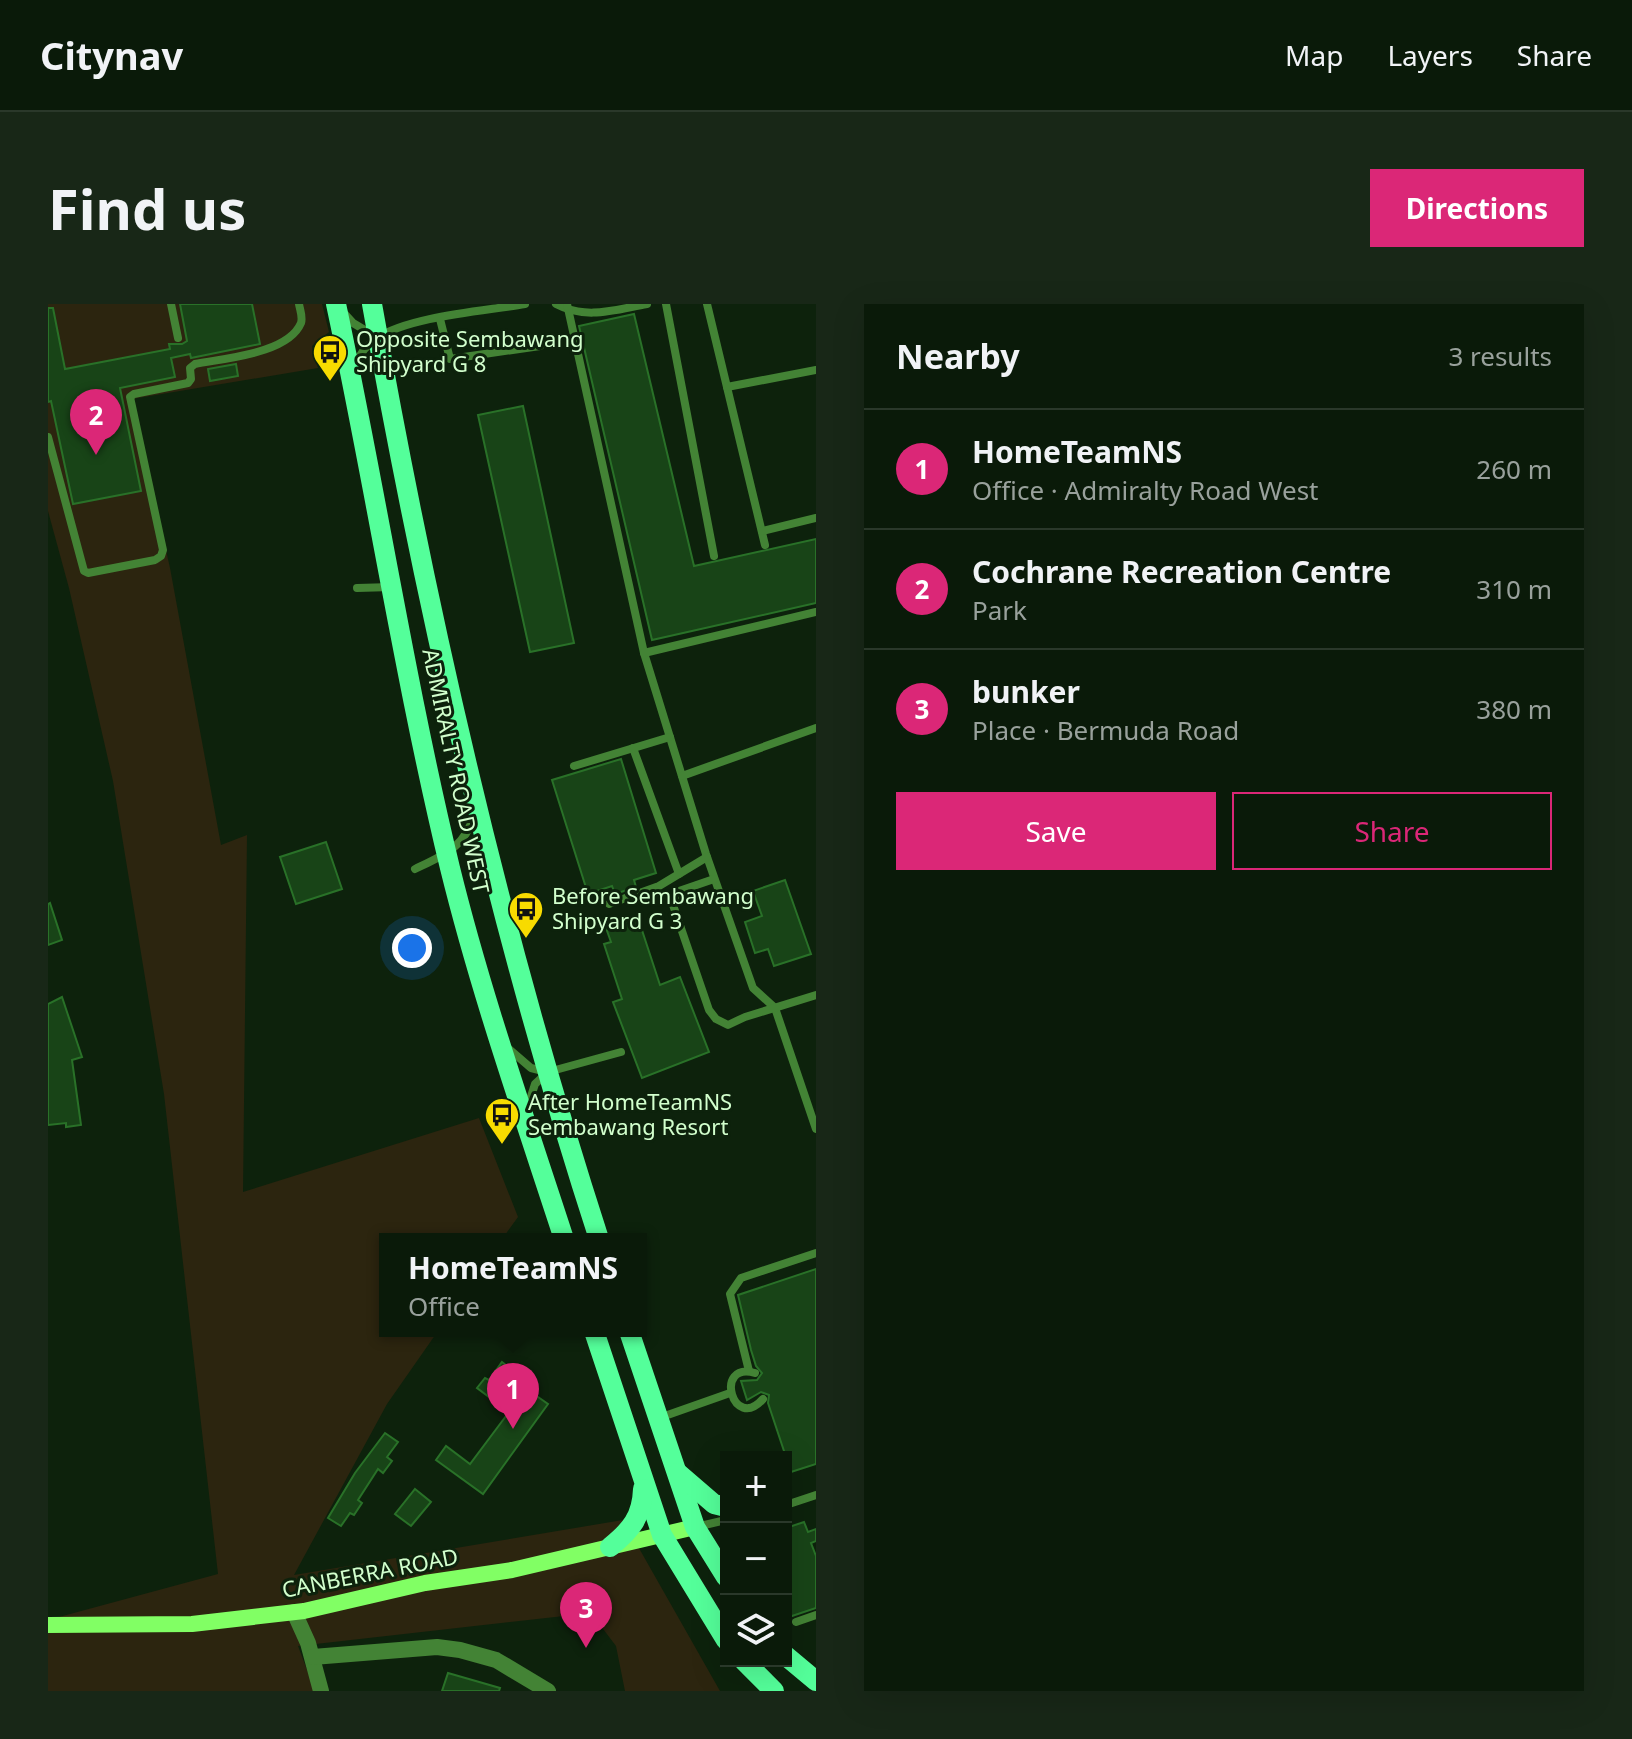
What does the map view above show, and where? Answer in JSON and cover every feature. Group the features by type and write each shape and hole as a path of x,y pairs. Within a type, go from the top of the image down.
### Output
{"main road":[{"name":"ADMIRALTY ROAD WEST","path":"337,304 374,503 447,852 495,1030 562,1233"},
{"name":"ADMIRALTY ROAD WEST","path":"372,304 459,737 592,1233"},
{"path":"596,1337 662,1535 720,1630"},
{"path":"631,1337 695,1527 720,1567"},
{"path":"675,1471 714,1504 720,1506"},
{"path":"610,1547 631,1529 639,1516 644,1481"},
{"name":"CANBERRA ROAD","path":"48,1625 192,1624 294,1612 425,1583 512,1570 695,1527"},
{"path":"792,1661 816,1681"},
{"path":"750,1667 774,1691"}],"street":[{"path":"294,1612 313,1657 321,1691"},
{"path":"313,1657 437,1647 460,1650 496,1660 543,1690"}],"lane":[{"path":"171,304 178,338"},
{"path":"48,437 84,571 88,573 155,560 163,550 130,397 188,383 191,379 190,368 195,364 270,350 297,328 302,318 299,304"},
{"path":"337,304 353,323 378,337"},
{"path":"351,375 358,356 378,337 408,325 525,304"},
{"path":"556,304 591,315 647,304"},
{"path":"666,304 714,556"},
{"path":"707,304 765,545"},
{"path":"568,307 644,653 714,879 753,988 775,1008 816,1129"},
{"path":"440,319 450,359 540,346"},
{"path":"727,387 816,370"},
{"path":"762,531 816,518"},
{"path":"357,588 393,587"},
{"path":"644,653 816,612"},
{"path":"682,776 816,728"},
{"path":"574,766 670,737"},
{"path":"633,748 679,874"},
{"path":"415,869 458,845 469,833 473,791"},
{"path":"609,904 659,886 707,857"},
{"path":"714,879 679,891 672,902 709,1010 716,1019 728,1025 816,995"},
{"path":"495,1030 519,1061 548,1072"},
{"path":"527,1126 530,1097 535,1084 548,1072 621,1052"},
{"path":"730,1393 734,1377 752,1372 730,1294 734,1285 741,1278 816,1253"},
{"path":"659,1418 730,1393"},
{"path":"730,1393 747,1408 763,1399"},
{"path":"792,1503 816,1495"},
{"path":"695,1527 720,1521"},
{"path":"796,1622 816,1615"}],"shaded area":[{"path":"48,304 322,304 329,332 312,346 318,368 132,399 170,568 221,845 247,835 243,1192 479,1118 518,1217 506,1233 379,1233 379,1337 434,1337 387,1404 294,1575 623,1520 720,1691 625,1691 616,1646 591,1613 298,1646 315,1691 48,1691 48,1620 218,1574 164,1094 113,781 48,511"}],"building":[{"path":"180,304 252,304 260,344 191,358 190,354 171,358 175,377 120,388 141,491 73,504 51,401 48,402 48,308 53,308 65,369 170,349 169,344 182,344 187,341"},
{"path":"634,314 694,566 816,539 816,603 652,640 579,326"},
{"path":"236,364 238,376 210,381 208,369"},
{"path":"523,406 574,643 530,652 478,415"},
{"path":"621,759 656,873 634,880 636,887 615,894 612,886 588,894 552,780"},
{"path":"326,842 342,889 296,904 280,857"},
{"path":"785,880 811,954 774,966 768,949 755,953 745,922 762,916 753,891"},
{"path":"48,904 62,940 48,945"},
{"path":"638,918 660,985 680,977 709,1052 642,1078 613,1002 622,999 604,944 611,942 606,928"},
{"path":"62,997 82,1057 72,1060 81,1125 66,1127 66,1123 48,1125 48,1004"},
{"path":"816,1269 816,1464 792,1472 792,1451 784,1451 768,1403 769,1395 761,1392 747,1400 741,1381 757,1380 762,1373 751,1350 738,1295"},
{"path":"502,1362 515,1372 506,1384 523,1396 528,1390 548,1404 483,1494 436,1460 446,1446 470,1464 509,1412 477,1388 485,1378 489,1380"},
{"path":"385,1433 398,1442 387,1457 392,1461 383,1473 378,1469 358,1500 362,1503 341,1526 328,1518 355,1473"},
{"path":"415,1489 431,1502 411,1526 395,1514"},
{"path":"804,1522 808,1532 816,1529 816,1541 811,1543 816,1556 816,1608 792,1616 792,1595 792,1526"},
{"path":"448,1673 500,1688 499,1691 442,1691"}],"place":[{"name":"Opposite Sembawang Shipyard G 8","path":"330,383"},
{"name":"Cochrane Recreation Centre","path":"96,455"},
{"name":"Before Sembawang Shipyard G 3","path":"526,940"},
{"name":"After HomeTeamNS Sembawang Resort","path":"502,1146"},
{"name":"HomeTeamNS","path":"513,1429"},
{"name":"bunker","path":"586,1648"}]}
